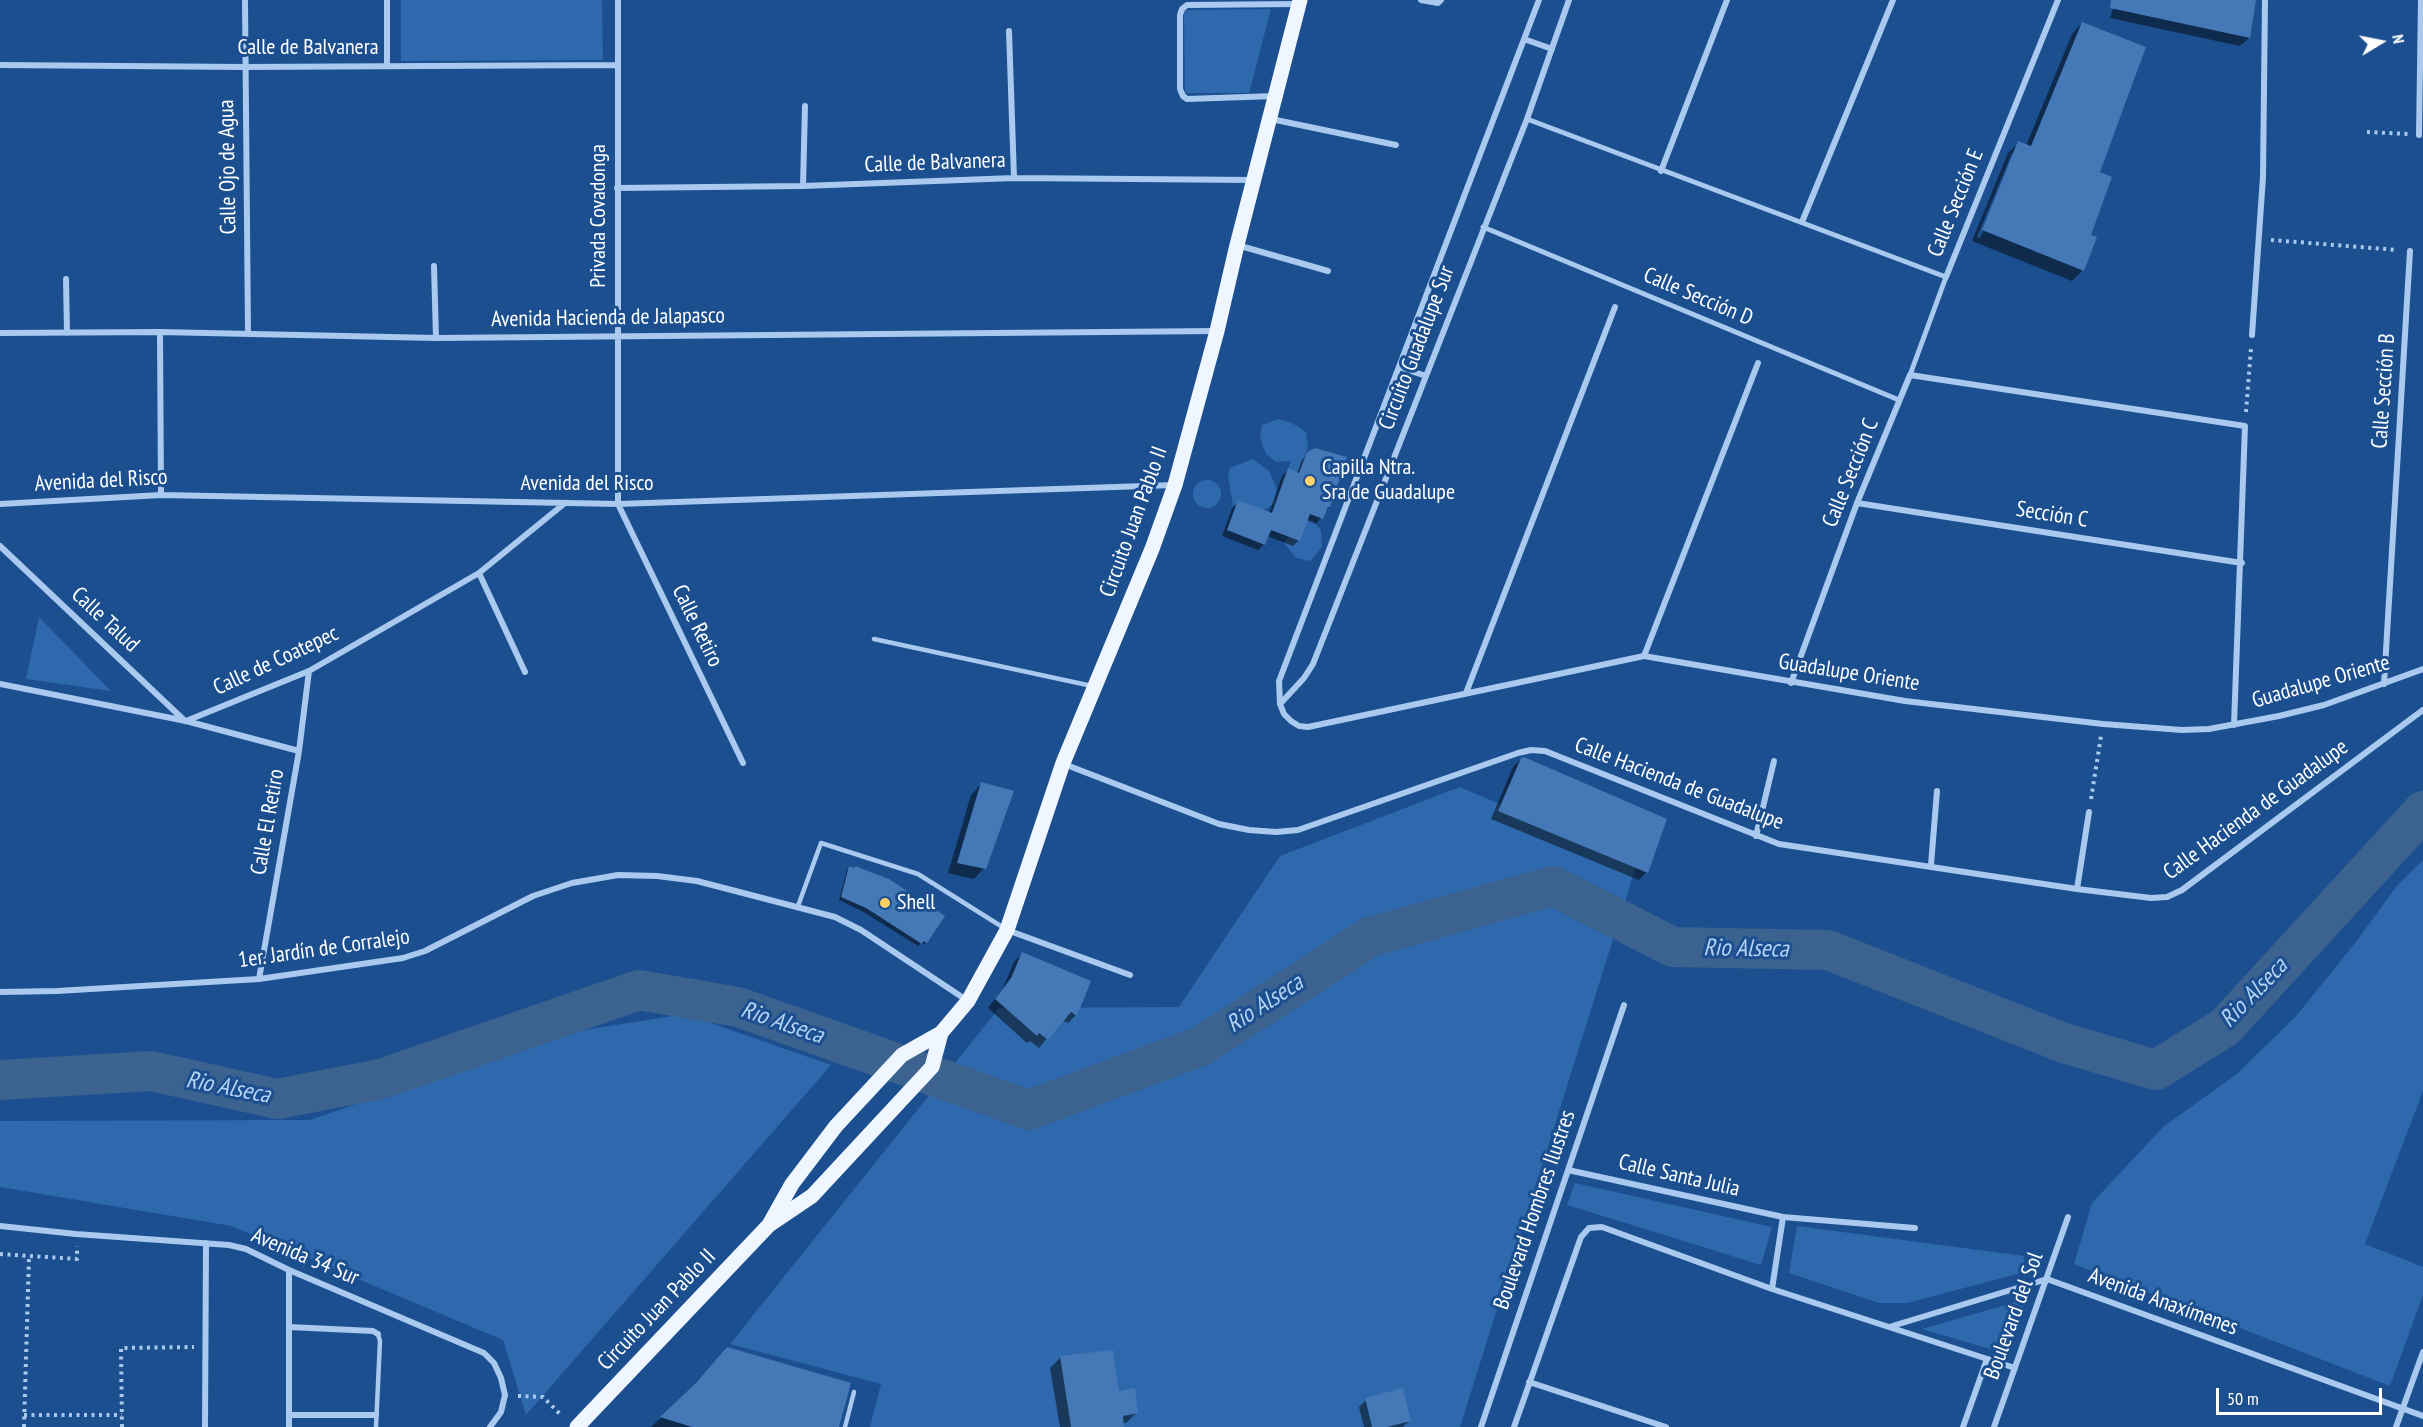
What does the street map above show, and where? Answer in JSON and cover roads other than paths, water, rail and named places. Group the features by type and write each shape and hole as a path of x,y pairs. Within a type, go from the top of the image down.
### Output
{"main road":[{"name":"Circuito Juan Pablo II","path":"769,1225 792,1184 836,1126 902,1055 941,1033 968,1001 1007,930 1063,763 1152,549 1175,485 1217,331 1299,2"},
{"name":"Circuito Juan Pablo II","path":"571,1423 769,1225 812,1196 864,1142 932,1067 941,1033"}],"street":[{"name":"Calle Ojo de Agua","path":"245,0 248,333"},
{"path":"387,0 387,66"},
{"name":"Privada Covadonga","path":"618,0 616,65 618,504"},
{"path":"1422,0 1438,3 1441,0"},
{"name":"Circuito Guadalupe Sur","path":"1280,704 1279,681 1539,0"},
{"name":"Circuito Guadalupe Sur","path":"1280,704 1314,664 1527,119 1569,0"},
{"path":"1661,171 1727,0"},
{"path":"1802,222 1893,0"},
{"name":"Calle Sección E","path":"1527,119 1946,277 2058,0"},
{"path":"2252,335 2263,177 2265,0"},
{"path":"2419,135 2421,0"},
{"path":"1276,96 1187,99 1183,96 1180,89 1180,15 1182,9 1187,5 1299,2"},
{"path":"1009,31 1014,178"},
{"path":"1524,39 1552,49"},
{"name":"Calle de Balvanera","path":"0,65 244,67 616,65"},
{"path":"803,186 804,106"},
{"path":"1270,119 1396,145"},
{"name":"Calle de Balvanera","path":"617,188 803,186 1014,178 1254,180"},
{"name":"Calle Sección D","path":"1483,228 1899,400"},
{"path":"1237,245 1328,271"},
{"name":"Calle Sección B","path":"2384,684 2410,251"},
{"path":"434,266 436,338"},
{"name":"Calle Sección C","path":"1791,683 1857,503 1910,375 1946,277"},
{"path":"66,279 67,333"},
{"name":"Calle Sección D","path":"1466,693 1615,307"},
{"name":"Avenida Hacienda de Jalapasco","path":"0,333 248,333 436,338 1217,331"},
{"path":"160,332 161,495"},
{"name":"Calle Sección D","path":"1644,656 1758,363"},
{"path":"1399,367 1426,376"},
{"path":"1910,375 2245,426 2235,725"},
{"name":"Avenida del Risco","path":"0,504 161,495 618,504 1175,485"},
{"name":"Calle de Coatepec","path":"186,721 309,671 479,573 566,503"},
{"name":"Sección C","path":"1857,503 2242,563"},
{"name":"Calle Retiro","path":"618,504 743,764"},
{"name":"Calle Talud","path":"0,546 186,721"},
{"path":"479,573 525,672"},
{"name":"Guadalupe Oriente","path":"1280,704 1284,714 1291,722 1308,727 1644,656 1905,701 2103,724 2182,730 2235,725 2324,705 2423,669"},
{"name":"Calle El Retiro","path":"260,979 299,751 309,671"},
{"path":"0,684 186,721 299,751"},
{"name":"Calle Hacienda de Guadalupe","path":"1063,763 1219,824 1276,832 1298,830 1531,750 1545,752 1779,844 2151,898 2167,897 2182,890 2423,710"},
{"path":"1756,836 1774,761"},
{"path":"1931,866 1937,791"},
{"path":"2077,889 2089,812"},
{"name":"1er. Jardín de Corralejo","path":"0,992 57,991 260,979 415,956 533,896 572,884 618,875 657,876 697,881 835,917 861,930 968,1001"},
{"path":"1007,930 1130,975"},
{"name":"Boulevard Hombres Ilustres","path":"1480,1427 1624,1005"},
{"name":"Calle Santa Julia","path":"1568,1170 1783,1217 1915,1228"},
{"path":"1772,1289 1783,1217"},
{"name":"Boulevard del Sol","path":"1994,1427 2068,1217"},
{"name":"Avenida 34 Sur","path":"0,1226 206,1243 246,1249 289,1270 484,1353 494,1363 505,1395 501,1412 490,1427"},
{"path":"1514,1427 1581,1237 1589,1228 1602,1227 1772,1289 2014,1368"},
{"path":"205,1427 206,1243"},
{"path":"289,1270 289,1427"},
{"path":"1889,1327 2047,1279"},
{"name":"Avenida Anaxímenes","path":"2047,1279 2423,1416"},
{"path":"289,1327 373,1331 378,1334"},
{"path":"2396,1427 2423,1352"},
{"name":"Boulevard del Sol","path":"1963,1427 1987,1359"},
{"path":"1529,1382 1666,1427"},
{"path":"289,1415 376,1415"}],"lane":[{"path":"873,639 1094,687"},
{"path":"798,906 821,843 918,874 1007,930"},
{"path":"376,1427 380,1341 378,1334"},
{"path":"845,1427 854,1392"}],"waterway":[{"name":"Rio Alseca","path":"0,1080 151,1071 277,1099 381,1079 639,990 738,1007 1029,1110 1201,1046 1370,937 1553,886 1673,947 1828,950 2064,1043 2156,1070 2225,1027 2423,811"}],"place":[{"name":"Capilla Ntra. Sra de Guadalupe","path":"1310,481"},
{"name":"Shell","path":"885,903"}]}
